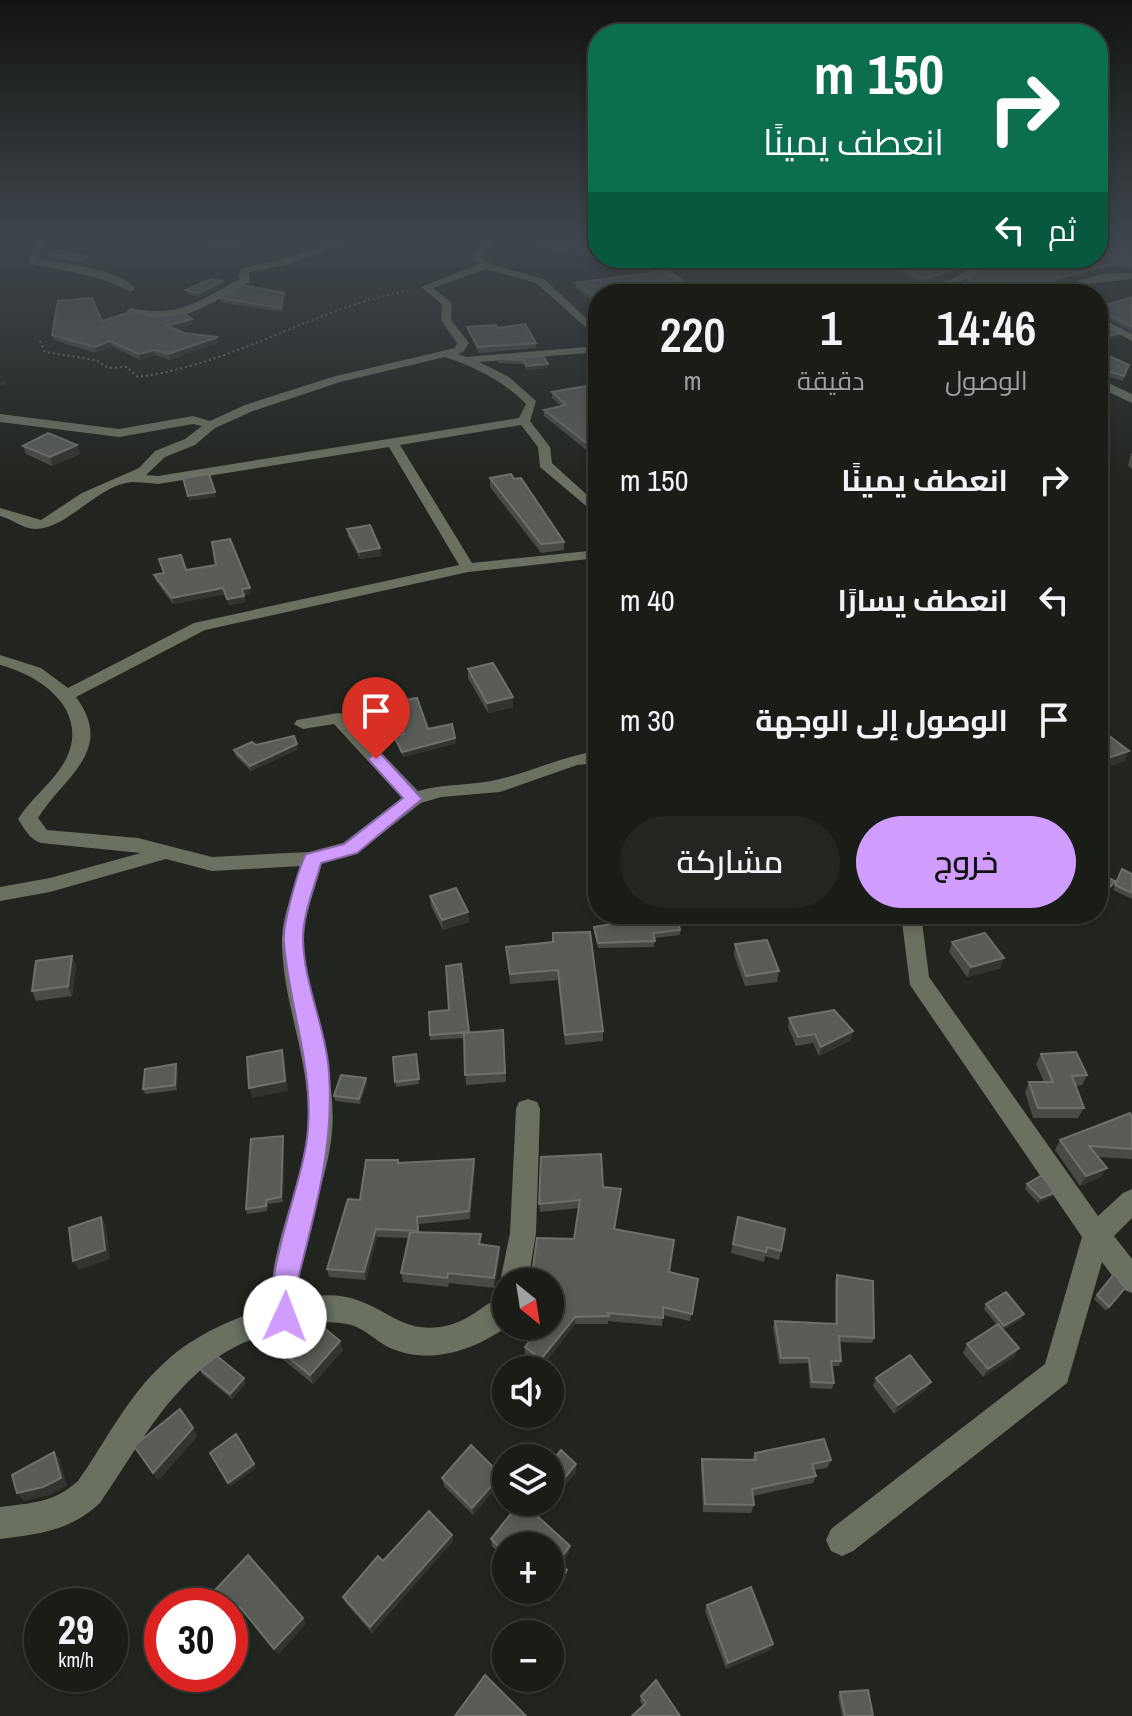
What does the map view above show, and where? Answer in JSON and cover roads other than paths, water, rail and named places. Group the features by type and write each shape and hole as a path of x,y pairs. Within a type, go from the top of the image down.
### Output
{"street":[{"path":"0,512 39,526 60,516 87,496 150,467 160,454 190,442 211,425 336,379 459,350 463,343 446,319"},
{"path":"1108,325 1132,338"},
{"path":"466,360 588,350"},
{"path":"448,354 486,367 526,397 532,404 524,421"},
{"path":"1108,387 1132,399"},
{"path":"0,418 119,433 193,420 211,425"},
{"path":"129,478 158,480 524,421"},
{"path":"524,421 544,447 545,464 588,503"},
{"path":"393,443 468,568"},
{"path":"67,695 200,626 468,568 588,555"},
{"path":"0,660 54,682 67,695 83,730 74,762 32,810 28,819 31,827 41,836 138,845 212,864 313,859 350,848 414,799 440,791 500,786 574,760 588,758"},
{"path":"303,724 338,718 414,799"},
{"path":"0,894 50,885 168,852"},
{"path":"285,1317 282,1297 290,1255 308,1196 320,1130 318,1069 293,939 313,859"},
{"path":"912,924 918,979 980,1074 1132,1280"},
{"path":"517,1268 523,1233 528,1109"},
{"path":"842,1540 1057,1373 1096,1235 1132,1201"},
{"path":"0,1523 52,1517 71,1510 89,1492 179,1367 242,1329 285,1317 333,1309 373,1317 401,1339 430,1343 492,1321"}]}
